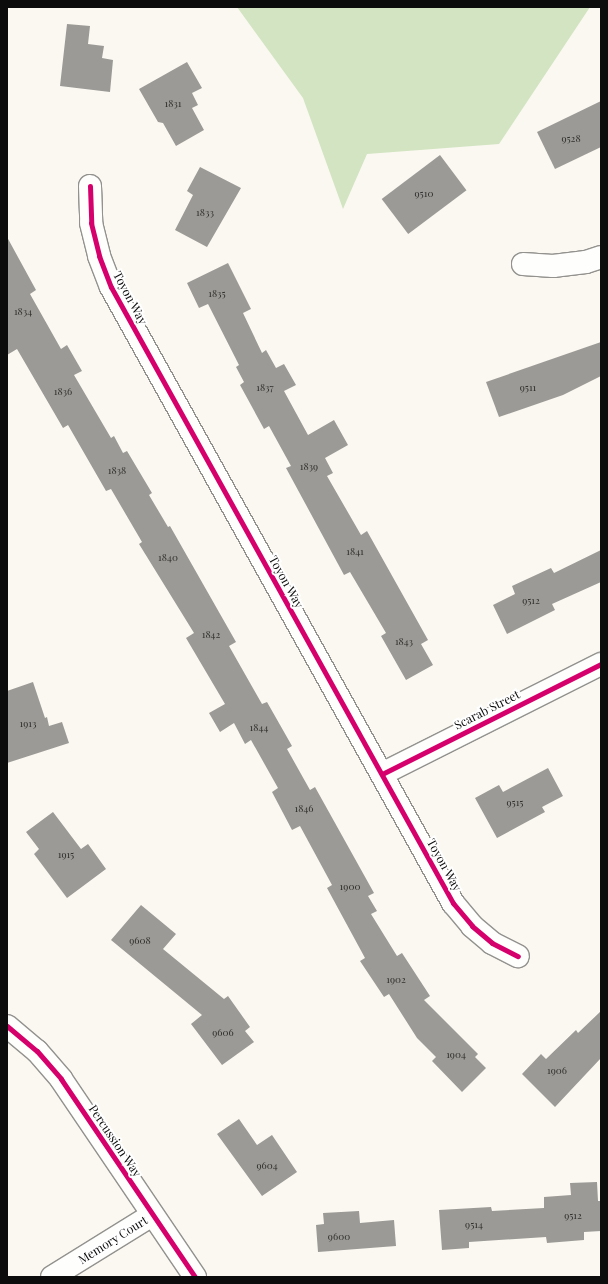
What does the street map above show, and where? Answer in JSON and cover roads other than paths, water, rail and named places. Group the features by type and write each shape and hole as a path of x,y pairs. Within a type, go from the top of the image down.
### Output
{"street":[{"name":"Toyon Way","path":"90,186 91,223 99,256 111,286 453,903 472,926 487,939 518,956"},
{"path":"523,264 553,266 586,262 601,257"},
{"name":"Scarab Street","path":"382,774 601,664"},
{"name":"Percussion Way","path":"7,1026 37,1051 61,1079 195,1277"},
{"name":"Memory Court","path":"52,1277 152,1215"}]}
